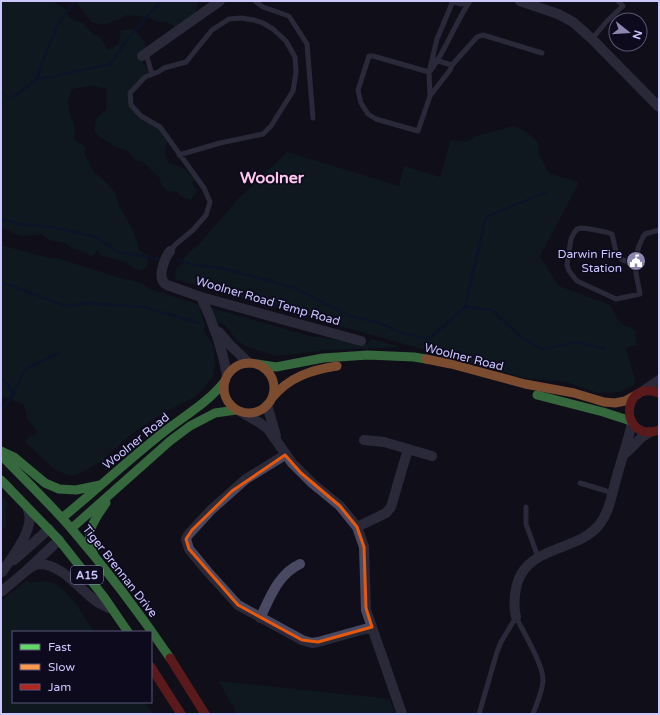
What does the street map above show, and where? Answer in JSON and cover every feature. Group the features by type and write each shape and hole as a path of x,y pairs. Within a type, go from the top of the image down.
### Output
{"main road":[{"name":"Woolner Road","path":"253,364 276,367 323,358 368,355 414,357 451,364 525,384 569,392 604,402 615,403 625,401 640,393"},
{"path":"242,364 253,364 263,367 271,377 274,387 269,401 257,412 247,413 239,411 229,404 225,397 224,390 226,378 235,367 242,364"},
{"name":"Woolner Road","path":"269,401 284,384 309,372 339,366 388,364 430,367 603,412 631,422 640,430 656,431"},
{"name":"Woolner Road","path":"49,529 161,435 217,392 226,378"},
{"path":"631,422 629,408 633,398 640,393 650,390 659,393"},
{"name":"Woolner Road","path":"59,540 170,442 199,420 215,413 239,411"},
{"path":"1,451 14,457 45,482 59,489 76,490 101,485"},
{"name":"Tiger Brennan Drive","path":"1,455 72,528 136,608 151,631"},
{"name":"A15","path":"1,480 59,540 127,631"},
{"path":"94,555 90,544 90,535 100,511 114,490"},
{"name":"Tiger Brennan Drive","path":"152,632 205,714"},
{"path":"152,669 182,714"}],"street":[{"path":"144,55 220,1"},
{"path":"520,1 558,14 573,22 592,39 659,107"},
{"name":"Woolner Road Temp Road","path":"170,251 166,256 162,279 167,285 361,341"},
{"path":"201,296 212,320 222,348 226,378"},
{"path":"212,320 226,341 253,364"},
{"path":"640,393 659,380"},
{"path":"269,401 275,433 283,451"},
{"path":"239,411 265,426 301,473 340,506 357,527 364,547 366,608 402,714"},
{"path":"516,617 513,600 518,580 528,565 538,557 586,536 599,524 607,511 627,446 631,422"},
{"path":"622,460 627,452 642,437 656,431"},
{"path":"364,440 384,442 432,456"},
{"path":"357,527 386,513 391,507 408,449"},
{"path":"283,451 241,483 192,530 186,539 189,549 231,599 238,605 302,640 312,643 328,640 372,627"},
{"path":"1,572 19,547 30,522 30,514 22,500"},
{"path":"1,572 49,529"},
{"path":"1,592 59,540"},
{"path":"260,618 283,576 292,568 300,564"},
{"path":"26,571 37,565 51,567 70,578 97,602 113,610"}],"lane":[{"path":"255,1 263,7 289,16 307,44 313,118"},
{"path":"435,60 437,39 452,1 461,4 469,2"},
{"path":"592,39 607,21 623,6 618,1"},
{"path":"430,96 430,72 435,60 448,41 457,21 469,2"},
{"path":"170,251 193,230 206,215 210,202 204,188 179,155 160,127 141,116 131,105 130,93 145,77 164,68 186,62 212,30 229,19 242,18 254,20 273,29 286,41 295,57 296,72 293,91 271,126 263,134 179,155"},
{"path":"430,72 370,56 358,90 361,103 368,114 376,118 418,131 430,96 450,70 452,65 477,37 483,35 542,53"},
{"path":"144,55 152,74"},
{"path":"435,60 452,65"},
{"path":"634,263 623,262 619,258 612,234 582,228 577,229 571,239 567,265 572,277 584,285 616,299 640,294 634,263 643,237 648,233 659,230"},
{"path":"580,483 613,493"},
{"path":"526,507 526,524 538,557"},
{"path":"480,714 497,652 501,642 516,617"},
{"path":"516,617 542,673 543,679 541,689 533,714"}],"highlighted area":[{"path":"285,455 301,473 340,506 357,527 364,547 366,608 372,627 318,642 302,640 238,605 189,549 186,539 192,530 232,491"}],"green space":[{"path":"1,1 52,1 65,9 69,18 83,23 93,34 100,37 108,50 119,44 121,30 134,29 146,44 143,62 148,71 148,76 130,93 131,105 158,129 167,142 165,153 169,163 185,169 194,179 192,183 197,191 191,200 180,196 178,192 168,191 161,184 160,178 144,163 135,160 129,152 116,147 100,137 94,131 96,119 106,109 107,89 91,86 72,89 68,102 69,111 75,128 74,140 85,146 85,155 93,171 107,183 116,194 119,206 134,232 139,250 148,255 147,267 139,271 124,262 100,255 98,250 92,256 73,249 65,243 50,240 41,234 19,236 8,229 1,230"},
{"path":"76,1 199,1 195,13 177,28 167,22 158,22 148,17 126,15 104,25 91,22"},
{"path":"514,126 526,132 538,142 539,154 550,174 579,182 540,256 559,286 610,305 619,321 625,326 635,330 637,345 626,348 635,380 634,385 620,392 598,393 566,382 524,378 175,279 176,268 181,265 186,256 200,244 238,199 287,152 399,186 404,166 440,177 451,140 466,142 476,136"},
{"path":"1,245 49,258 57,258 123,279 139,282 150,289 200,305 200,311 205,326 204,331 213,345 215,360 213,376 195,397 165,412 130,435 102,461 74,476 65,474 53,468 25,442 29,437 38,433 27,418 24,404 1,396"},
{"path":"212,308 309,336 367,344 372,339 401,347 328,350 276,356 245,346 237,340 225,325 218,322 211,310"},
{"path":"1,496 8,503 5,511 7,527 1,529"},
{"path":"27,580 30,583 49,582 56,584 75,602 93,631 12,631 12,703 146,703 153,714 1,714 1,601"},
{"path":"219,681 390,699 396,714 237,714"}],"waterway":[{"path":"36,80 50,42 61,19 76,1"},
{"path":"1,92 11,99 36,80 110,64 128,39 161,1"},
{"path":"465,307 486,217 546,192"},
{"path":"1,219 18,224 52,227 96,237 118,252 158,259"},
{"path":"178,260 195,265 221,268 295,288 349,316 377,322 402,333 429,339 465,307 492,310 522,338 542,349 578,342 605,349"},
{"path":"1,283 65,306 89,303 143,307 199,323"},
{"path":"3,408 13,395 25,369 59,353"},
{"path":"1,379 7,383 13,395"}],"traffic: fast":[{"path":"257,364 276,367 323,358 368,355 426,359"},
{"path":"62,518 147,445 210,397 225,381"},
{"path":"537,395 603,412 631,421"},
{"path":"72,528 170,441 190,426 215,413 236,410"},
{"path":"1,451 14,457 45,483 59,489 76,490 100,485"},
{"path":"1,455 70,527 134,607 151,631"},
{"path":"1,480 59,540 104,597 127,631"},
{"path":"94,555 90,540 91,528 106,503"},
{"path":"152,632 170,658"}],"traffic: slow":[{"path":"426,359 451,364 525,384 574,393 604,402 615,403 625,401 638,394"},
{"path":"244,363 254,363 267,370 274,383 274,388 274,393 267,406 254,413 244,413 235,409 228,402 224,393 224,383 228,374 235,367 244,363"},
{"path":"272,398 293,380 309,372 337,366"}],"traffic: jam":[{"path":"659,393 647,391 638,393 633,399 630,408 630,416 633,424 640,430 650,432 659,430"},
{"path":"170,658 205,714"},
{"path":"152,669 181,714"}],"place":[{"name":"Darwin Fire Station","path":"636,261"}],"district":[{"name":"Woolner","path":"272,177"}]}
